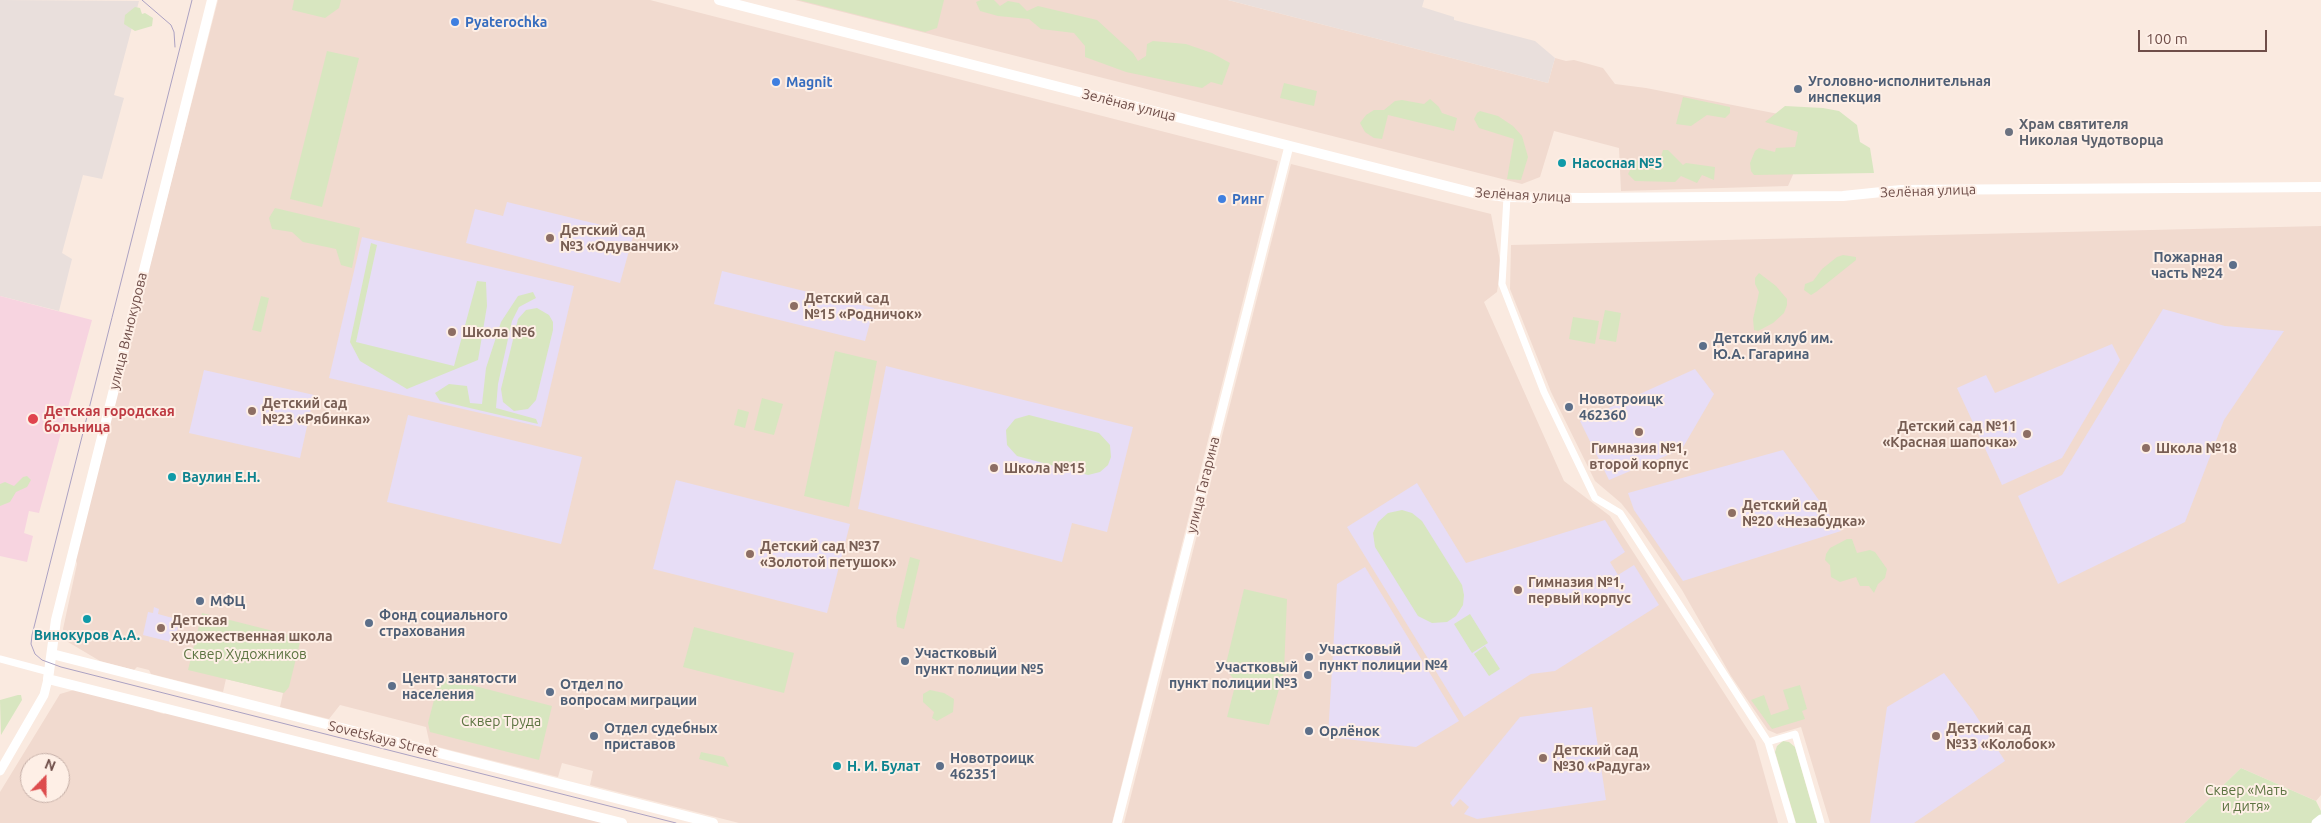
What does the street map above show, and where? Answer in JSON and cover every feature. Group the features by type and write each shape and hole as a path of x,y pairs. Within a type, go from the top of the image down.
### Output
{"main road":[{"name":"улица Винокурова","path":"49,676 60,603 212,0"},
{"name":"Зелёная улица","path":"719,0 1474,194 1507,197 1834,196 1901,190 2321,187"},
{"name":"Sovetskaya Street","path":"52,654 713,823"},
{"name":"Sovetskaya Street","path":"49,676 622,823"}],"street":[{"name":"улица Гагарина","path":"1117,823 1289,146"},
{"path":"1507,197 1502,284 1544,392 1595,498 1620,513 1768,742 1792,823"},
{"path":"0,659 49,676"},
{"name":"улица Винокурова","path":"0,771 44,695 49,676"},
{"path":"1768,742 1795,734 1821,823"},
{"path":"2316,823 2321,819"}],"shaded area":[{"path":"0,0 139,1 114,95 124,98 102,179 83,175 62,253 72,259 59,311 0,296"},
{"path":"218,0 650,0 1278,161 1112,823 739,823 590,785 593,771 562,763 558,777 430,745 426,727 340,705 329,719 280,707 283,693 226,679 223,692 151,674 149,670 137,667 134,670 100,661 68,642 63,629 77,564 75,556"},
{"path":"795,0 1228,0 1548,83 1555,58 1566,61 1574,60 1603,68 1615,84 1646,88 1809,120 1799,161 1788,186 1621,191 1619,148 1554,131 1540,177 1522,184"},
{"path":"1228,0 1424,0 1422,7 1454,17 1454,20 1535,41 1555,58 1548,83"},
{"path":"1291,164 1491,214 1501,266 1497,292 1484,302 1564,481 1610,516 1755,741 1778,823 1124,823"},
{"name":"Детский сад №3 «Одуванчик»","path":"507,202 634,233 620,283 466,243 475,209 503,216"},
{"path":"2321,226 2321,795 2316,801 2241,768 2184,823 1830,823 1801,727 1777,734 1768,730 1731,676 1682,590 1633,518 1621,503 1595,481 1551,392 1510,289 1511,245"},
{"name":"Школа №6","path":"362,237 574,286 541,427 329,378"},
{"name":"Детский сад №15 «Родничок»","path":"722,271 874,308 865,341 714,304"},
{"name":"Детская городская больница","path":"0,296 92,320 39,513 29,511 24,533 33,536 27,562 0,556"},
{"name":"Школа №18","path":"2163,309 2225,326 2284,331 2224,420 2185,522 2058,584 2018,496 2062,475"},
{"name":"Детский сад №11 «Красная шапочка»","path":"2112,344 2120,360 2062,458 2002,485 1957,388 1986,375 1995,393"},
{"name":"Школа №15","path":"886,366 1133,427 1107,532 1072,523 1062,562 858,509"},
{"name":"Гимназия №1, второй корпус","path":"1695,369 1714,394 1682,449 1609,480 1580,421"},
{"name":"Детский сад №23 «Рябинка»","path":"204,370 314,395 300,458 189,433"},
{"path":"408,415 582,457 561,544 387,502"},
{"name":"Детский сад №20 «Незабудка»","path":"1783,450 1841,531 1683,581 1634,510 1628,493"},
{"name":"Детский сад №37 «Золотой петушок»","path":"676,480 850,524 827,613 653,569"},
{"name":"Гимназия №1, первый корпус","path":"1417,483 1466,563 1605,520 1625,552 1610,562 1618,575 1634,565 1659,605 1555,671 1531,674 1464,717 1347,527"},
{"path":"1365,567 1459,721 1416,747 1328,737 1337,584"},
{"name":"Детская художественная школа","path":"154,607 159,609 158,614 180,620 177,631 184,633 183,637 177,635 175,643 143,635 148,612 153,613"},
{"name":"Детский сад №33 «Колобок»","path":"1944,673 1973,711 2005,761 1914,823 1870,823 1887,707"},
{"path":"77,689 153,708 154,711 164,714 167,711 609,823 0,823 0,792 20,759 20,803 70,803 70,753 24,753 60,694"},
{"name":"Детский сад №30 «Радуга»","path":"1592,707 1606,800 1477,819 1464,814 1469,807 1460,799 1453,807 1450,803 1520,717"}],"green space":[{"path":"294,0 341,0 339,8 325,18 292,10"},
{"path":"799,0 944,0 937,28 925,32"},
{"path":"994,0 1000,6 1008,1 1019,3 1027,11 1038,6 1097,20 1133,53 1138,61 1146,56 1147,44 1153,41 1186,44 1212,53 1230,63 1222,85 1211,82 1202,88 1126,72 1085,57 1085,46 1074,33 1041,29 1029,19 998,16 980,11 976,2"},
{"path":"135,7 140,8 142,14 145,13 153,18 152,26 135,31 124,24 125,15"},
{"path":"327,51 359,58 322,207 290,199"},
{"path":"1284,83 1317,91 1314,106 1280,98"},
{"path":"1683,97 1730,107 1730,113 1725,118 1707,115 1691,126 1676,124"},
{"path":"1430,99 1439,107 1442,113 1457,118 1454,131 1388,115 1382,139 1374,138 1365,132 1360,123 1366,115 1374,110 1384,110 1395,101 1402,100 1424,104"},
{"path":"1785,106 1823,108 1839,111 1857,125 1860,142 1870,148 1874,173 1754,175 1751,171 1750,163 1755,151 1759,148 1775,152 1776,148 1795,147 1798,132 1765,122"},
{"path":"1480,111 1498,116 1513,126 1522,136 1528,157 1521,180 1507,179 1514,139 1479,128 1474,119"},
{"path":"1663,150 1668,150 1683,165 1686,163 1715,167 1714,180 1702,175 1697,183 1681,176 1675,182 1635,181 1628,174 1634,162 1642,159 1664,166 1660,160"},
{"path":"275,208 360,228 352,268 341,265 336,249 303,242 292,232 272,229 269,218"},
{"path":"371,243 377,245 356,342 454,366 477,281 486,282 487,306 478,360 407,389 360,361 350,342"},
{"path":"1843,255 1856,257 1856,260 1811,295 1804,290 1805,284 1813,281 1822,269 1837,257"},
{"path":"1759,273 1776,286 1787,299 1787,305 1784,313 1773,323 1758,331 1754,330 1753,319 1759,292 1755,284 1755,278"},
{"path":"533,292 536,298 519,307 512,321 498,384 496,408 536,419 538,424 440,401 435,393 449,384 467,386 470,403 482,404 486,368 501,322 518,296"},
{"path":"261,296 269,298 261,332 252,330"},
{"path":"537,308 549,315 553,322 553,330 536,400 528,409 514,411 503,402 501,389 518,319 526,310"},
{"path":"1605,310 1621,313 1616,342 1599,339"},
{"path":"1573,317 1599,321 1595,344 1569,339"},
{"path":"835,351 877,361 849,507 804,496"},
{"path":"762,398 783,404 774,435 754,430"},
{"path":"738,409 749,412 745,428 734,425"},
{"path":"1029,415 1099,433 1110,445 1111,457 1108,465 1100,472 1088,475 1017,456 1007,445 1006,430 1015,419"},
{"path":"27,476 31,480 27,487 16,492 10,502 0,506 0,484 5,482 14,486 23,477"},
{"path":"1402,510 1412,513 1422,521 1462,585 1463,605 1456,616 1447,622 1432,623 1418,616 1375,547 1373,533 1378,522 1388,513"},
{"path":"1847,539 1852,539 1857,553 1870,550 1875,552 1887,569 1885,578 1878,584 1874,593 1869,586 1860,586 1856,577 1840,582 1831,577 1830,565 1825,560 1826,554 1830,548"},
{"path":"910,557 920,560 904,629 897,627 896,617"},
{"path":"1244,589 1287,599 1284,671 1269,725 1227,717 1236,682 1225,668"},
{"name":"Сквер Художников","path":"202,613 301,638 289,687 284,693 188,670"},
{"path":"1470,614 1488,643 1472,653 1454,624"},
{"path":"694,627 794,653 784,693 683,667"},
{"path":"1485,646 1500,669 1489,676 1474,654"},
{"name":"Сквер Труда","path":"440,677 552,706 539,760 430,732 428,723"},
{"path":"1800,685 1807,709 1802,711 1805,719 1772,729 1751,700 1764,695 1771,715 1789,709 1783,690"},
{"path":"930,690 944,693 954,699 953,712 937,721 932,718 934,712 923,702 923,694"},
{"path":"21,695 22,700 1,735 0,700"},
{"path":"1783,741 1789,742 1795,747 1817,823 1796,823 1775,752 1777,746"},
{"path":"701,752 724,757 729,767 699,759"},
{"name":"Сквер «Мать и дитя»","path":"2241,768 2316,801 2321,811 2321,816 2312,823 2184,823"}],"tram line":[{"path":"142,0 171,25 174,32 175,47"},
{"path":"192,0 32,635 31,644 35,654 42,660 61,667 676,823"}],"place":[{"name":"Pyaterochka","path":"455,22"},
{"name":"Magnit","path":"776,82"},
{"name":"Уголовно-исполнительная инспекция","path":"1798,89"},
{"name":"Храм святителя Николая Чудотворца","path":"2009,132"},
{"name":"Насосная №5","path":"1562,163"},
{"name":"Ринг","path":"1222,199"},
{"name":"Детский сад №3 «Одуванчик»","path":"550,238"},
{"name":"Пожарная часть №24","path":"2233,265"},
{"name":"Детский сад №15 «Родничок»","path":"794,306"},
{"name":"Школа №6","path":"452,332"},
{"name":"Детский клуб им. Ю.А. Гагарина","path":"1703,346"},
{"name":"Новотроицк 462360","path":"1569,407"},
{"name":"Детский сад №23 «Рябинка»","path":"252,411"},
{"name":"Детская городская больница","path":"33,419"},
{"name":"Гимназия №1, второй корпус","path":"1639,432"},
{"name":"Детский сад №11 «Красная шапочка»","path":"2027,434"},
{"name":"Школа №18","path":"2146,448"},
{"name":"Школа №15","path":"994,468"},
{"name":"Ваулин Е.Н.","path":"172,477"},
{"name":"Детский сад №20 «Незабудка»","path":"1732,513"},
{"name":"Детский сад №37 «Золотой петушок»","path":"750,554"},
{"name":"Гимназия №1, первый корпус","path":"1518,590"},
{"name":"МФЦ","path":"200,601"},
{"name":"Винокуров А.А.","path":"87,619"},
{"name":"Фонд социального страхования","path":"369,623"},
{"name":"Детская художественная школа","path":"161,628"},
{"name":"Участковый пункт полиции №4","path":"1309,657"},
{"name":"Участковый пункт полиции №5","path":"905,661"},
{"name":"Участковый пункт полиции №3","path":"1308,675"},
{"name":"Центр занятости населения","path":"392,686"},
{"name":"Отдел по вопросам миграции","path":"550,692"},
{"name":"Орлёнок","path":"1309,731"},
{"name":"Отдел судебных приставов","path":"594,736"},
{"name":"Детский сад №33 «Колобок»","path":"1936,736"},
{"name":"Детский сад №30 «Радуга»","path":"1543,758"},
{"name":"Н. И. Булат","path":"837,766"},
{"name":"Новотроицк 462351","path":"940,766"}]}
